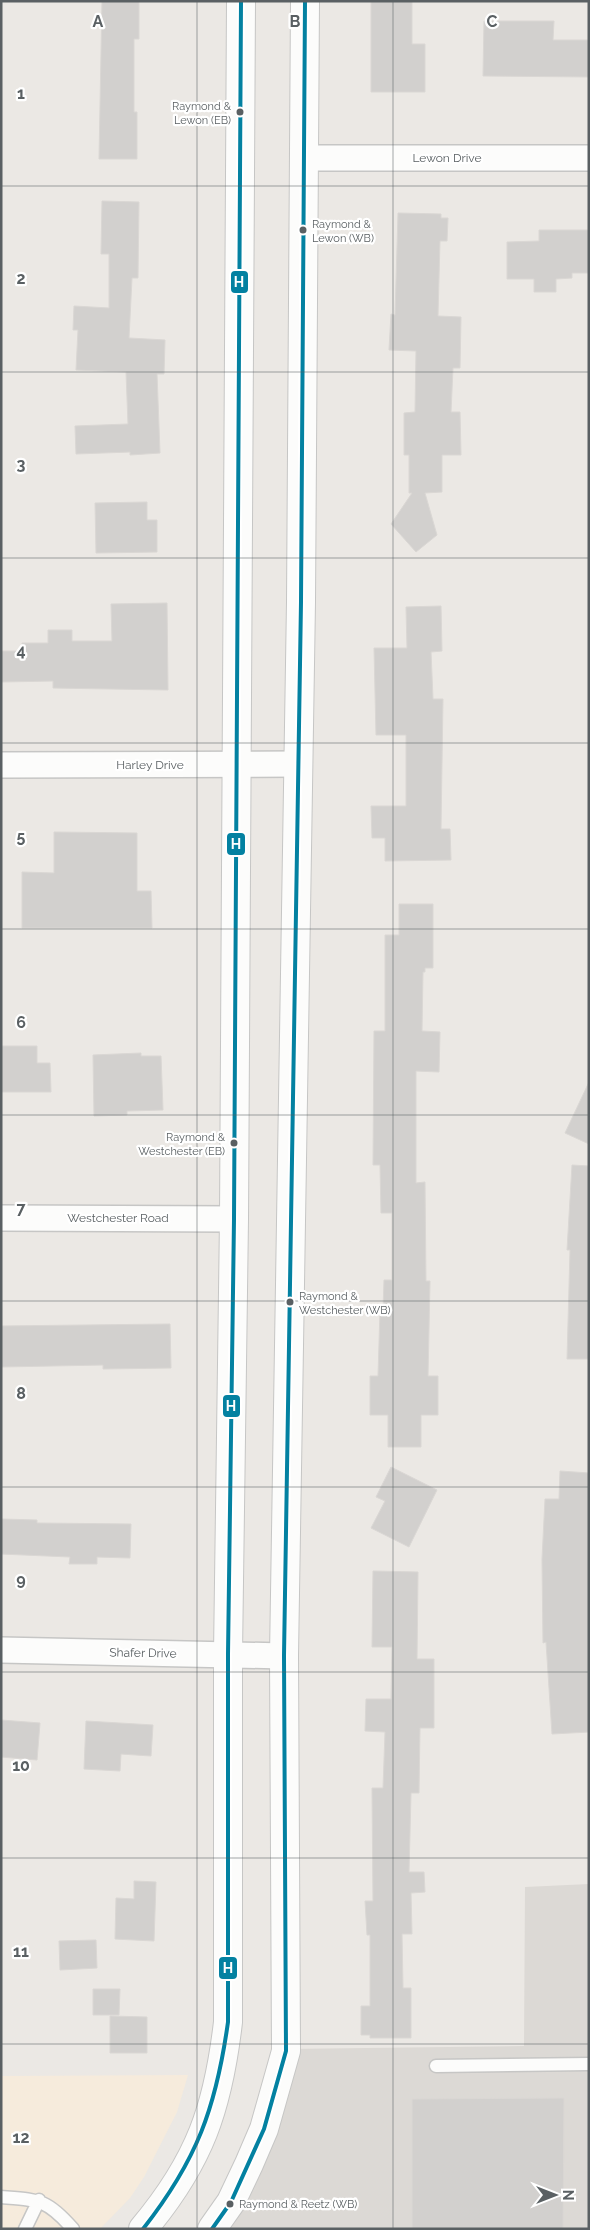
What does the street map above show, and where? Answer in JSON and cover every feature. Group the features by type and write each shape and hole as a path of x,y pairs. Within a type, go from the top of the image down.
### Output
{"main road":[{"path":"143,2229 165,2201 197,2149 213,2107 222,2069 228,2022 228,1654 234,1219 241,1"},
{"path":"212,2229 231,2202 250,2164 264,2129 286,2051 284,1656 298,764 305,1"}],"street":[{"name":"Lewon Drive","path":"304,158 589,158"},
{"name":"Harley Drive","path":"1,765 237,766 298,764"},
{"name":"Westchester Road","path":"1,1218 234,1219"},
{"name":"Shafer Drive","path":"1,1650 284,1656"}],"lane":[{"path":"436,2066 589,2064"},
{"path":"1,2197 39,2200 62,2217 73,2229"},
{"path":"25,2229 39,2200"}],"shaded area":[{"path":"589,1884 589,2229 212,2229 285,2049 524,2046 525,1887"},
{"path":"188,2075 177,2112 144,2177 130,2198 100,2229 1,2229 1,2076"}],"building":[{"path":"102,1 139,1 139,39 134,39 134,112 137,112 137,159 99,159"},
{"path":"371,1 412,1 412,44 425,44 425,92 371,92"},
{"path":"484,21 554,21 553,40 589,40 589,77 483,76"},
{"path":"102,201 139,202 138,278 132,278 129,338 165,340 164,374 157,374 160,453 130,455 130,452 76,454 75,426 128,424 126,372 76,370 78,330 73,330 74,306 109,308 109,254 101,254"},
{"path":"398,213 441,214 441,218 448,218 447,241 440,241 438,316 461,317 460,368 453,368 451,412 460,412 461,455 442,455 442,492 425,493 437,535 416,552 391,524 412,493 409,493 409,455 404,455 404,413 415,412 416,351 389,350 391,314 395,315"},
{"path":"539,230 589,230 589,273 572,273 572,278 556,279 556,292 534,292 534,279 507,279 507,242 539,241"},
{"path":"147,502 147,520 157,520 157,552 96,553 95,503"},
{"path":"167,603 168,690 53,688 53,681 1,682 1,651 22,651 22,643 48,643 48,630 72,630 72,641 112,641 111,604"},
{"path":"441,606 442,651 431,652 433,699 443,699 441,829 450,829 451,860 385,861 385,838 372,838 371,806 406,806 406,735 376,735 374,648 407,648 406,607"},
{"path":"54,832 137,833 137,891 151,891 152,928 22,928 22,872 54,873"},
{"path":"399,904 433,904 433,968 425,968 425,972 423,972 422,1031 440,1032 439,1072 416,1071 416,1183 425,1182 426,1281 430,1281 428,1376 438,1376 438,1415 421,1415 421,1447 388,1447 388,1415 370,1415 370,1376 378,1376 380,1311 383,1311 384,1280 392,1280 392,1213 381,1213 380,1165 373,1165 374,1031 385,1031 385,935 399,935"},
{"path":"1,1046 37,1046 37,1063 50,1063 51,1092 1,1092"},
{"path":"141,1053 141,1056 161,1056 163,1110 127,1111 127,1115 94,1116 93,1055"},
{"path":"589,1082 589,1144 565,1133"},
{"path":"572,1165 589,1166 589,1359 567,1359 570,1250 567,1250"},
{"path":"170,1324 171,1368 103,1369 103,1365 1,1367 1,1326"},
{"path":"391,1467 437,1490 409,1547 371,1528 385,1501 376,1497"},
{"path":"560,1471 589,1473 589,1732 552,1734 546,1642 543,1643 542,1559 545,1499 559,1499"},
{"path":"1,1519 37,1520 37,1523 131,1524 130,1558 97,1557 97,1564 69,1564 70,1557 1,1554"},
{"path":"373,1571 418,1572 417,1659 434,1659 434,1728 420,1728 419,1793 411,1793 409,1872 424,1872 425,1892 411,1893 412,1934 402,1934 403,1988 411,1988 411,2038 370,2038 370,2035 361,2035 361,2006 370,2006 370,1935 367,1935 365,1901 373,1901 372,1788 383,1788 385,1732 365,1731 366,1699 391,1699 392,1647 372,1647"},
{"path":"1,1720 40,1723 37,1760 1,1757"},
{"path":"86,1721 153,1725 151,1756 121,1754 120,1771 84,1769"},
{"path":"134,1881 156,1882 154,1941 115,1939 116,1898 134,1899"},
{"path":"96,1940 97,1968 60,1970 59,1941"},
{"path":"93,1989 120,1989 119,2015 93,2015"},
{"path":"110,2016 147,2017 147,2053 110,2053"},
{"path":"564,2098 563,2229 412,2229 412,2099"}],"transit line":[{"name":"H","path":"143,2229 177,2180 201,2132 217,2081 228,2022 228,1654 234,1219 241,1"},
{"name":"H","path":"212,2229 231,2202 264,2129 286,2051 284,1656 301,602 305,1"}],"place":[{"name":"Raymond & Lewon (EB)","path":"240,112"},
{"name":"Raymond & Lewon (WB)","path":"303,230"},
{"name":"Raymond & Westchester (EB)","path":"234,1143"},
{"name":"Raymond & Westchester (WB)","path":"290,1302"},
{"name":"Raymond & Reetz (WB)","path":"230,2204"}]}
